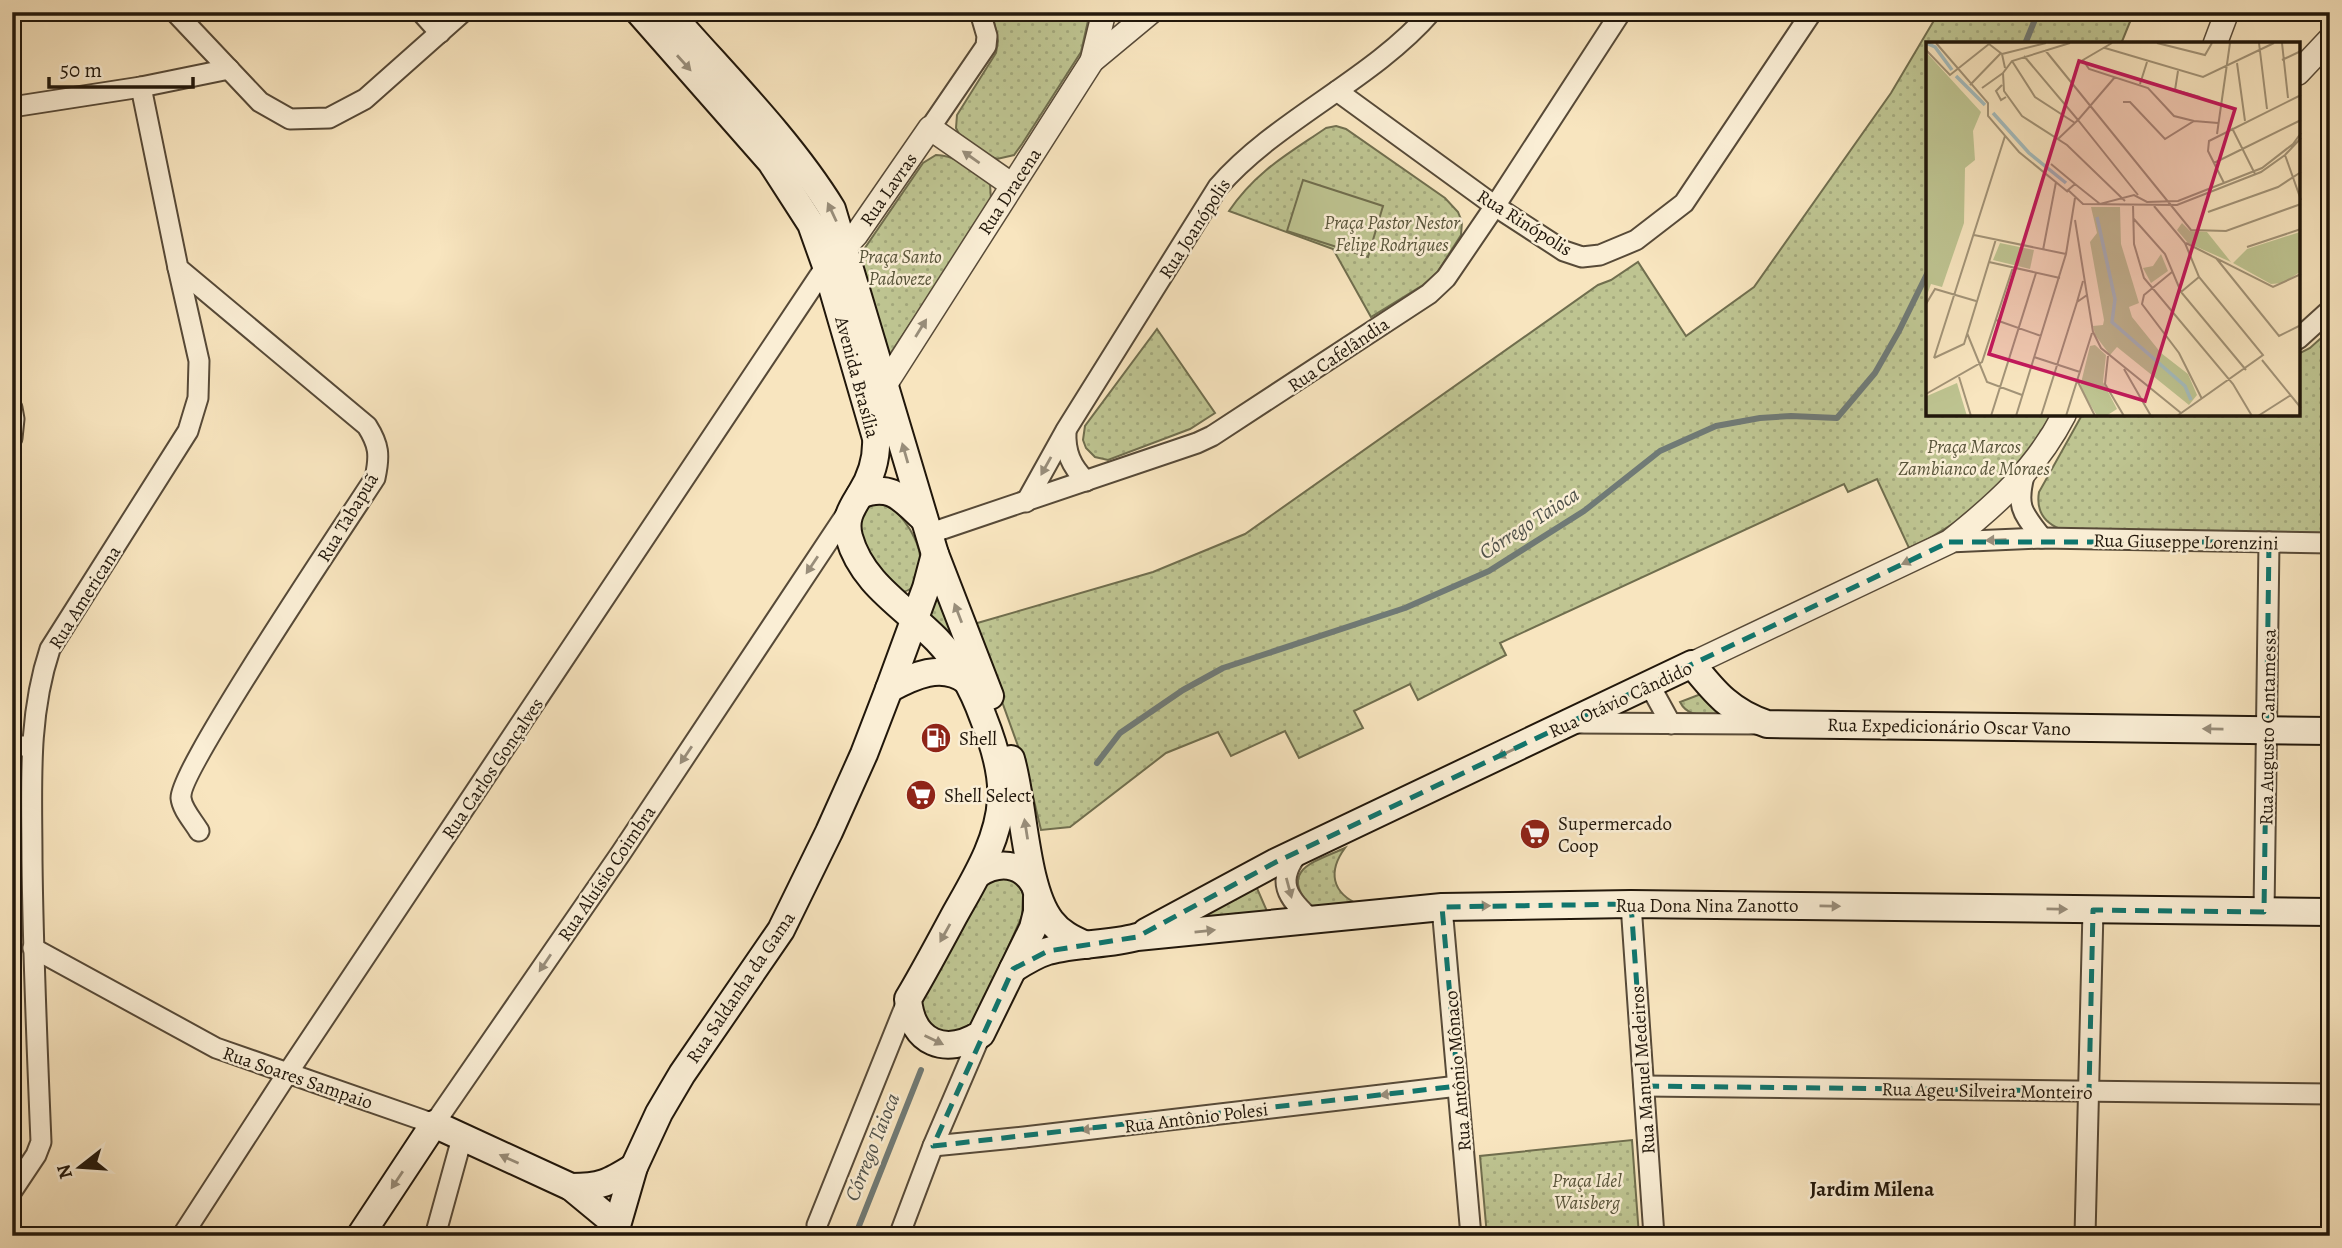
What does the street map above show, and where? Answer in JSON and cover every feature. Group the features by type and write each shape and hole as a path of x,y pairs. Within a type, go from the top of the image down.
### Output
{"main road":[{"name":"Avenida Brasília","path":"639,12 771,162 836,257 885,385 929,536 996,712 1021,800 1036,890"},
{"name":"Avenida Brasília","path":"669,12 810,175 832,209 836,301 876,438 873,467 855,502 848,534 855,553 873,581 938,641 967,681 987,727 1000,772 998,820 978,874 908,999"},
{"path":"855,502 878,490 894,492 929,536"},
{"name":"Rua Saldanha da Gama","path":"616,1230 634,1167 659,1113 682,1074 790,914 864,754 926,588 929,536"},
{"path":"1692,664 1730,707 1767,724"},
{"name":"Rua Otávio Cândido","path":"1137,937 1299,852 1692,664"},
{"path":"889,689 914,677 938,671 952,673 967,681"},
{"name":"Rua Expedicionário Oscar Vano","path":"1767,724 2330,731"},
{"path":"978,874 992,867 1015,866 1025,872 1055,926 1086,945"},
{"path":"908,999 912,1021 929,1040 948,1046 957,1045 981,1034 1035,922 1036,890"},
{"name":"Rua Dona Nina Zanotto","path":"1013,969 1048,951 1137,937 1442,907 1631,904 2330,912"},
{"name":"Rua Soares Sampaio","path":"434,1124 571,1187 616,1230"},
{"name":"Rua Aluísio Coimbra","path":"360,1236 434,1124"},
{"path":"571,1187 595,1187 612,1181 634,1167"}],"street":[{"path":"175,12 260,102 290,119 329,118 365,99 463,12"},
{"path":"421,12 440,33"},
{"name":"Rua Lavras","path":"836,257 986,46 987,36 980,12"},
{"path":"1092,61 1098,46 1104,12"},
{"name":"Rua Dracena","path":"885,385 1092,61 1151,12"},
{"name":"Rua Joanópolis","path":"1026,502 1066,430 1218,187 1242,162 1404,40 1431,12"},
{"name":"Rua Cafelândia","path":"929,536 1197,443 1225,429 1429,294 1446,278 1621,12"},
{"path":"2216,42 2227,12"},
{"name":"Rua Rinópolis","path":"1337,92 1495,206 1564,251 1582,257 1600,255 1636,240 1684,203 1808,19"},
{"path":"2300,71 2330,39"},
{"path":"12,107 141,87 229,69"},
{"path":"141,87 178,268"},
{"path":"930,128 1012,185"},
{"name":"Rua Carlos Gonçalves","path":"182,1236 287,1074 803,302 836,257"},
{"name":"Rua Americana","path":"12,1191 36,1155 41,1142 22,746 50,649 188,431 198,398 199,362 178,268"},
{"name":"Rua Tabapuã","path":"178,268 367,426 377,442 378,463 374,478 224,713 183,783 181,798 199,831"},
{"path":"803,302 836,301"},
{"path":"2300,337 2330,310"},
{"path":"12,408 15,419 12,438"},
{"name":"Rua Otávio Cândido","path":"1692,664 1949,542 2024,476 2051,441 2064,416"},
{"path":"1066,430 1065,442 1071,463 1086,481"},
{"path":"2024,476 2019,496 2023,510 2042,538"},
{"name":"Rua Aluísio Coimbra","path":"434,1124 621,853 855,502"},
{"name":"Rua Giuseppe Lorenzini","path":"1949,542 2042,538 2330,543"},
{"name":"Rua Augusto Cantamessa","path":"2264,912 2269,542"},
{"path":"1649,684 1671,724"},
{"name":"Rua Expedicionário Oscar Vano","path":"1567,723 1767,724"},
{"path":"1299,852 1290,864 1285,878 1288,893 1296,906 1312,920"},
{"name":"Rua Manuel Medeiros","path":"1631,904 1654,1236"},
{"name":"Rua Antônio Mônaco","path":"1442,907 1471,1236"},
{"path":"2085,1236 2093,910"},
{"name":"Rua Soares Sampaio","path":"33,948 195,1038 287,1074 434,1124"},
{"path":"817,1225 908,999"},
{"path":"899,1236 933,1146 981,1034"},
{"name":"Rua Antônio Polesi","path":"933,1146 1458,1086"},
{"name":"Rua Ageu Silveira Monteiro","path":"1644,1086 2330,1094"},
{"path":"435,1236 462,1138"}],"highlighted area":[{"path":"1949,542 2269,542 2264,912 2093,910 2089,1091 1644,1086 1631,904 1442,907 1458,1086 933,1146 1013,969 1048,951 1137,937 1276,862"}],"green space":[{"path":"992,12 1090,12 1081,52 1014,155 997,159 960,136 956,128 957,115 996,53 998,41"},
{"name":"Praça Marcos Zambianco de Moraes","path":"1939,12 2134,12 2122,42 1926,42 1926,416 2057,416 2025,462 1969,514 1909,548 1877,479 1848,492 1844,484 1500,643 1506,655 1418,700 1410,684 1354,711 1363,728 1299,758 1285,731 1231,756 1218,732 1166,753 1070,827 1041,830 1027,771 974,624 1153,572 1245,534 1598,285 1611,280 1638,262 1686,336 1754,287 1891,93"},
{"name":"Praça Pastor Nestor Felipe Rodrigues","path":"1336,126 1346,129 1445,198 1458,212 1462,222 1461,235 1437,273 1423,285 1371,317 1333,249 1229,211 1250,185 1273,164 1326,128"},
{"name":"Praça Santo Padoveze","path":"936,155 958,161 978,174 990,184 991,200 888,357 858,258 923,163"},
{"path":"1303,180 1383,206 1368,257 1287,231"},
{"path":"1157,329 1215,413 1190,429 1108,460 1095,457 1086,448 1083,440 1085,426"},
{"path":"2330,330 2330,533 2060,529 2042,515 2039,492 2081,416 2300,416 2300,353 2310,348"},
{"path":"872,503 887,503 902,518 918,547 920,568 917,579 907,591 901,592 872,570 855,519"},
{"path":"934,586 965,662 927,622"},
{"path":"1701,694 1720,715 1692,713 1680,702"},
{"path":"1345,848 1336,865 1335,881 1343,894 1360,905 1312,908 1302,895 1298,885 1299,876 1312,863"},
{"path":"987,876 1018,878 1023,895 1022,916 978,1015 962,1031 947,1033 929,1023 919,1005"},
{"path":"1256,886 1270,918 1176,924"},
{"name":"Praça Idel Waisberg","path":"1632,1140 1639,1236 1487,1236 1480,1156"}],"waterway":[{"name":"Córrego Taioca","path":"2026,42 2038,12"},
{"name":"Córrego Taioca","path":"1097,763 1120,733 1183,690 1223,668 1405,608 1489,571 1584,511 1660,451 1716,426 1760,418 1837,418 1875,373 1926,276"},
{"name":"Córrego Taioca","path":"855,1236 921,1070"}],"place":[{"name":"Shell","path":"936,738"},
{"name":"Shell Select","path":"921,795"},
{"name":"Supermercado Coop","path":"1535,834"}],"district":[{"name":"Jardim Milena","path":"1872,1189"}]}
